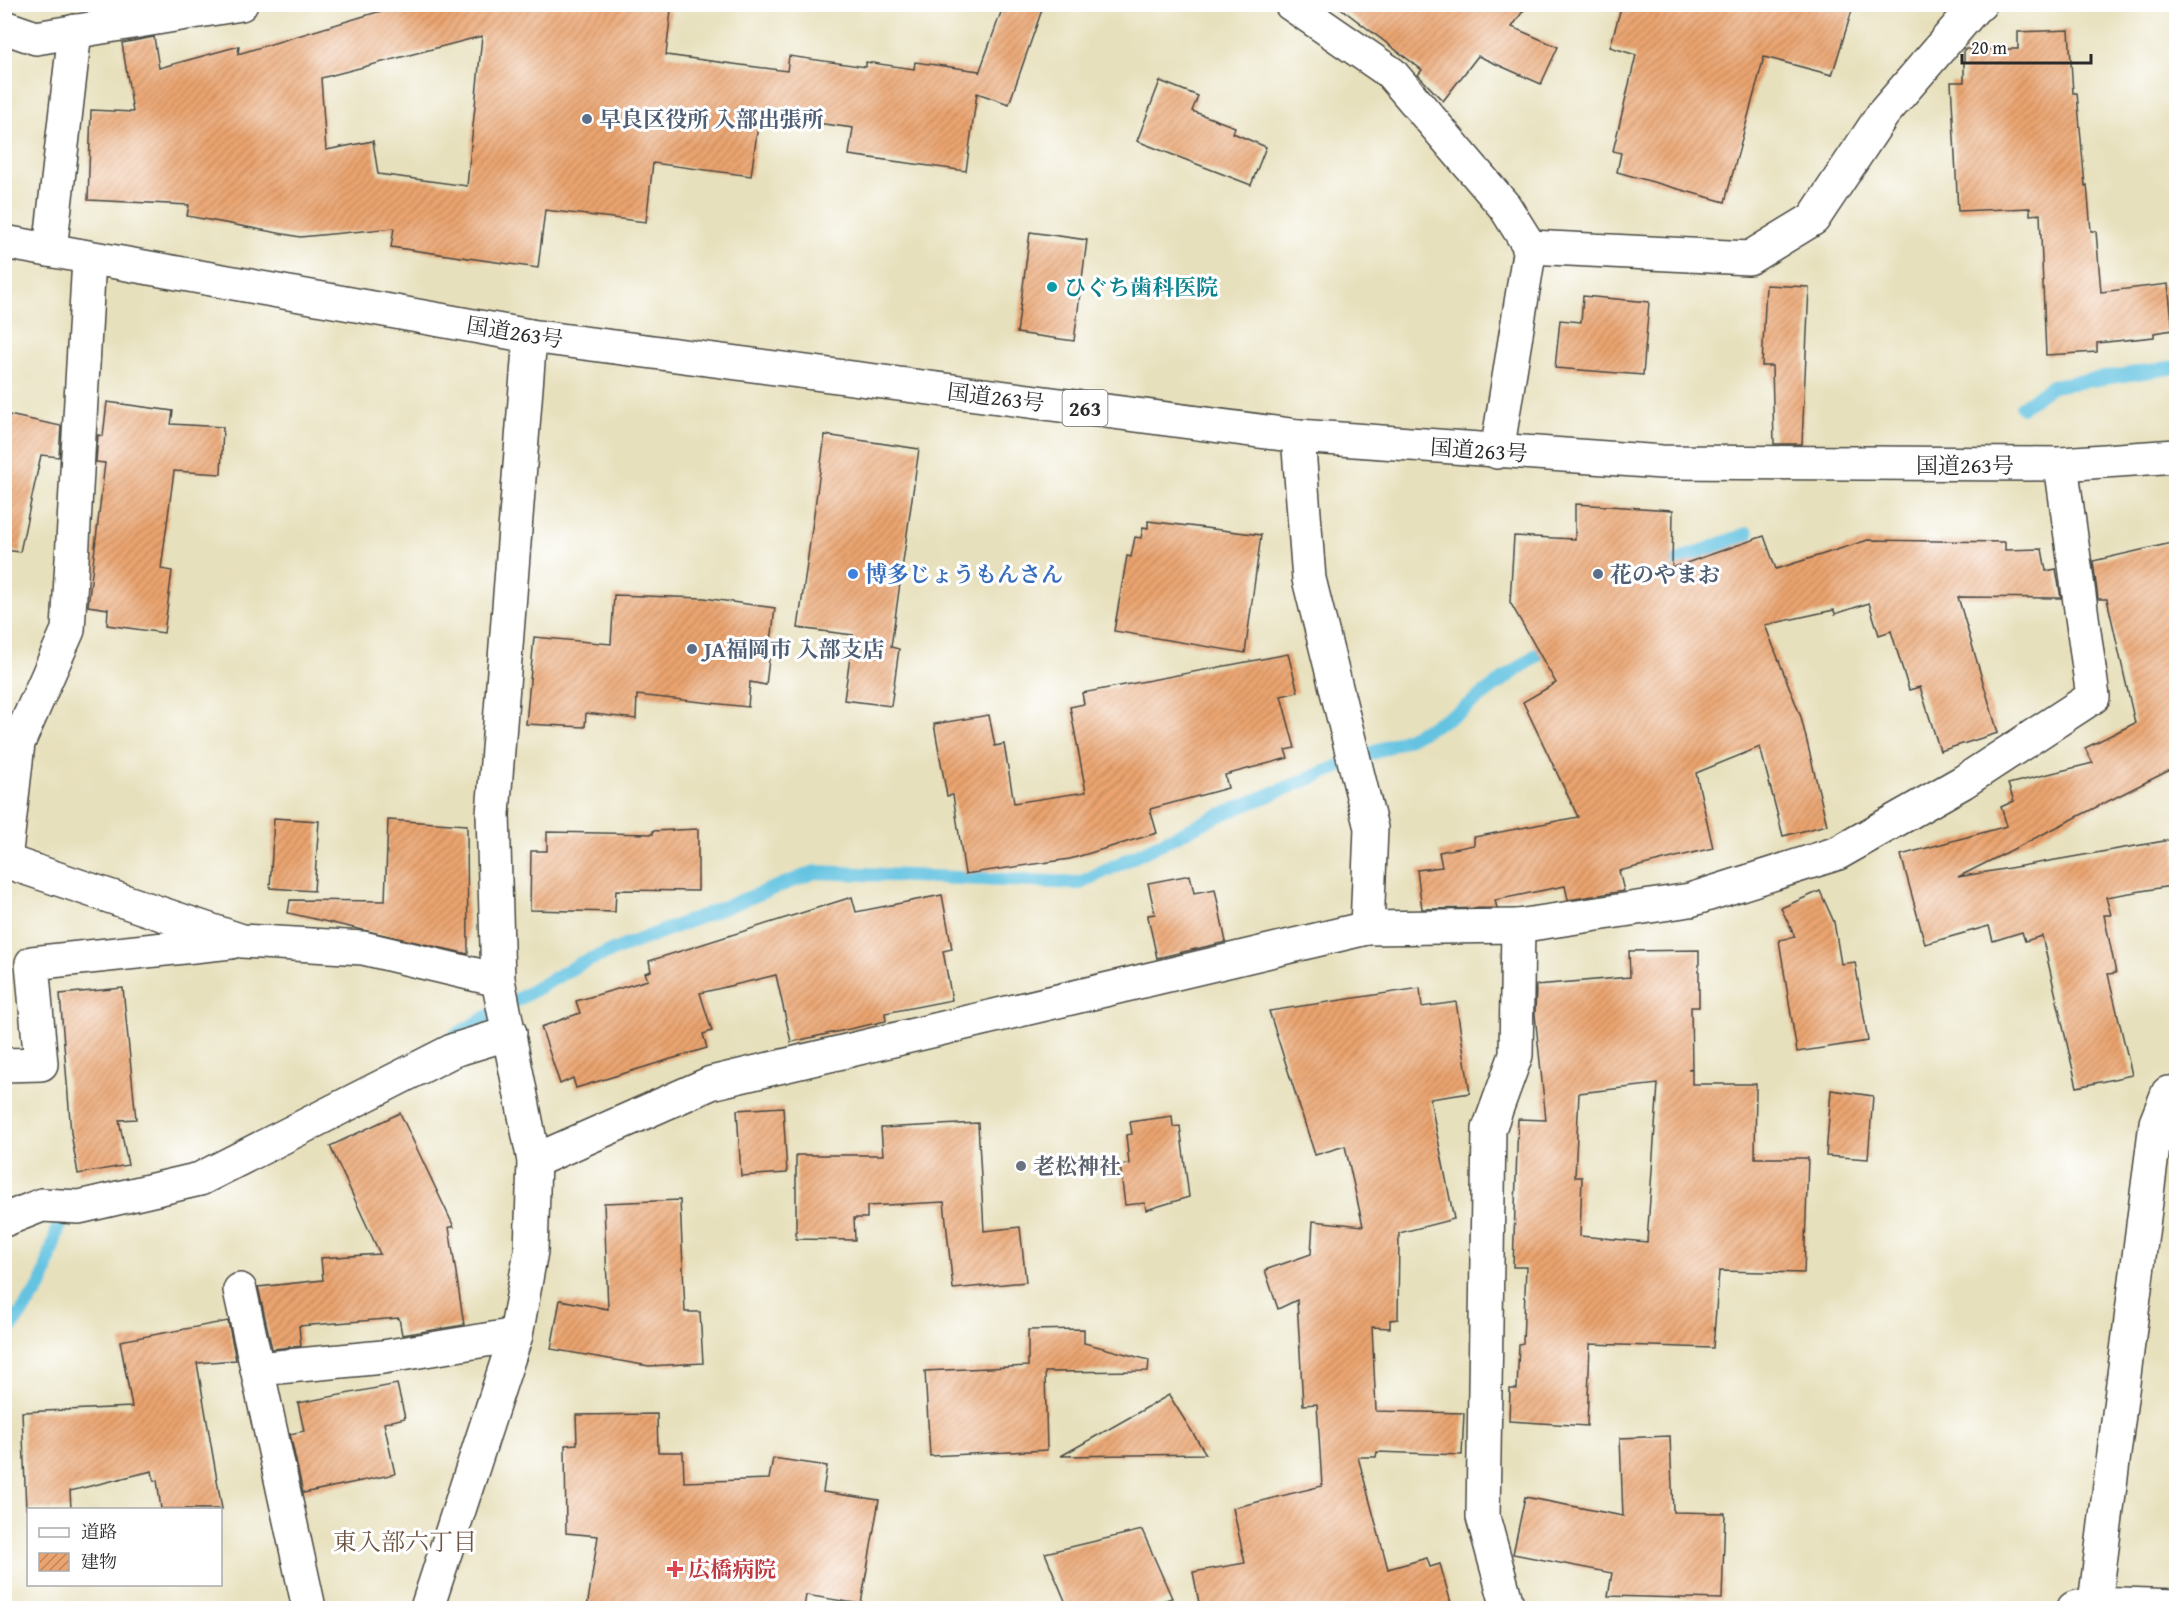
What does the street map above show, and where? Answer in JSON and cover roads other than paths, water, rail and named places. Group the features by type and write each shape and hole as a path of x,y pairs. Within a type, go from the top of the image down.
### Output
{"main road":[{"path":"4,27 36,38 241,4"},
{"path":"1291,4 1391,73 1505,207 1530,247 1497,452"},
{"path":"1530,247 1749,258 1813,219 1883,114 1980,4"},
{"path":"50,250 75,31"},
{"name":"国道263号","path":"4,242 530,336 1298,436 1662,462 2061,464 2176,456"},
{"path":"89,259 68,630 18,742 5,861 242,941"},
{"path":"427,1608 516,1335 531,1251 534,1161 504,1008 494,814 530,336"},
{"path":"1298,436 1309,579 1371,828 1367,928"},
{"path":"534,1161 711,1083 1367,928 1518,926 1690,900 1838,853 1963,782 2092,698 2061,464"},
{"path":"1509,1608 1483,1517 1489,1129 1516,1055 1518,926"},
{"path":"4,1065 41,1064 32,963 242,941 363,948 504,1008"},
{"path":"4,1220 42,1205 79,1207 200,1179 454,1050 504,1008"},
{"path":"2176,1093 2168,1093 2156,1123 2084,1606 2176,1606"},
{"path":"240,1290 309,1608"},
{"path":"257,1369 383,1357 516,1335"}],"waterway":[{"path":"2022,407 2052,386 2176,367"},
{"path":"1656,574 1687,557 1747,534"},
{"path":"454,1036 581,963 815,872 1080,883 1215,817 1409,738 1459,712 1553,643"},
{"path":"4,1337 42,1284 65,1204"}],"place":[{"name":"早良区役所 入部出張所","path":"587,119"},
{"name":"ひぐち歯科医院","path":"1052,287"},
{"name":"博多じょうもんさん","path":"853,574"},
{"name":"花のやまお","path":"1598,574"},
{"name":"JA福岡市 入部支店","path":"692,649"},
{"name":"老松神社","path":"1021,1166"},
{"name":"広橋病院","path":"675,1569"}],"district":[{"name":"東入部六丁目","path":"405,1541"}]}
